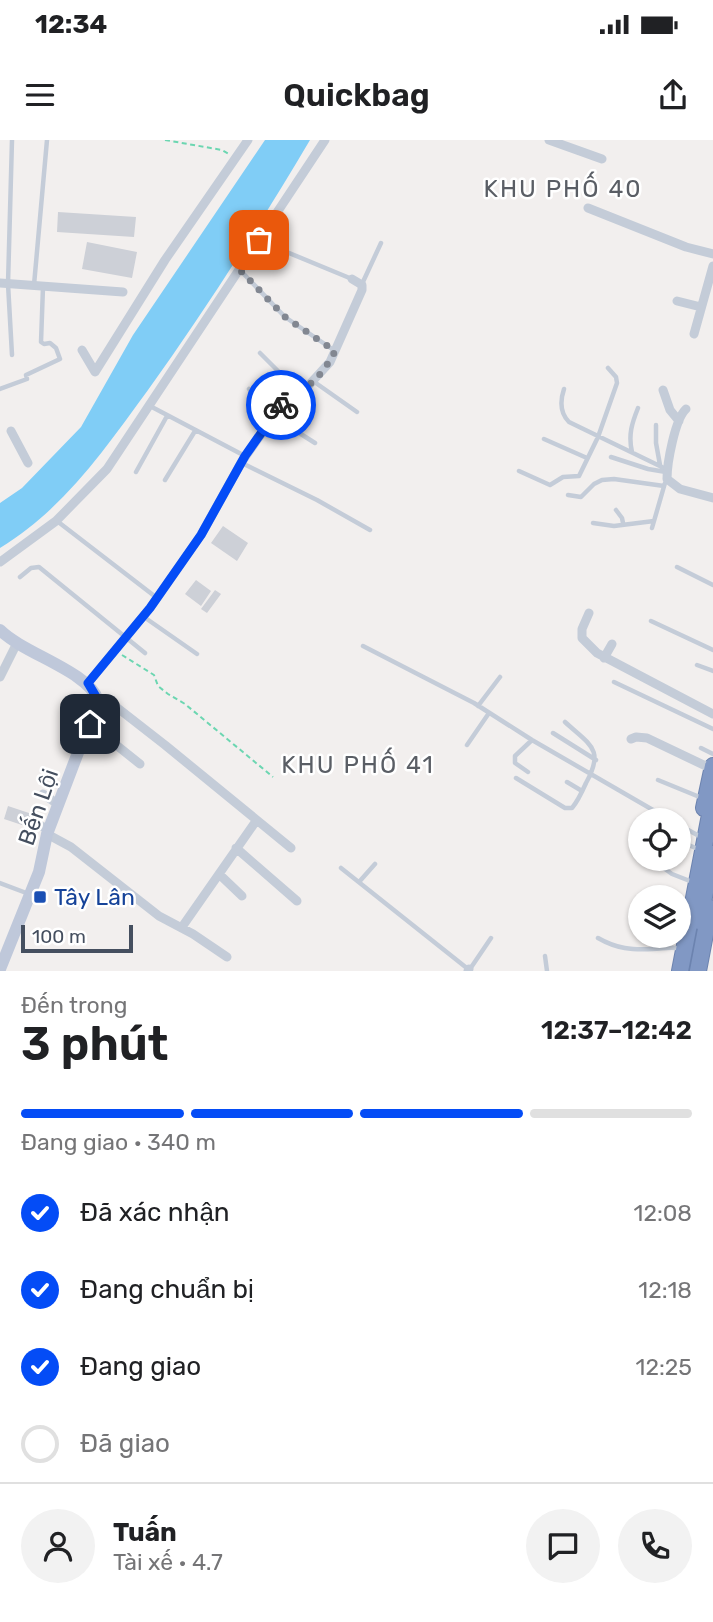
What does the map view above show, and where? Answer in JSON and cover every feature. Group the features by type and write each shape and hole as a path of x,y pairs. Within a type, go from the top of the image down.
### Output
{"highway":[{"path":"698,971 702,849 713,767"},
{"path":"691,909 701,886"},
{"path":"680,971 701,886"},
{"path":"689,971 701,886"},
{"path":"672,971 676,948"}],"street":[{"path":"82,350 95,372 165,260 248,140"},
{"path":"0,562 56,521 107,469 325,140"},
{"path":"549,140 576,145 602,159"},
{"path":"588,208 686,247 713,254"},
{"path":"694,334 713,266"},
{"path":"88,683 150,608 201,535 243,459 289,397 313,381 330,362 355,309 362,285 352,279"},
{"path":"4,284 122,292"},
{"path":"677,301 701,307"},
{"path":"663,390 670,410 679,421"},
{"path":"687,409 682,412 665,474 680,489 713,498"},
{"path":"11,431 27,463"},
{"path":"589,613 582,629 582,638 604,658 713,714"},
{"path":"0,630 17,643 88,683 97,696 115,706 165,745 291,848"},
{"path":"0,677 17,643"},
{"path":"604,658 612,644"},
{"name":"Bến Lội","path":"0,969 39,872 48,831 90,724 97,696"},
{"path":"90,724 140,764"},
{"path":"631,740 635,737 647,738 713,767"},
{"path":"43,794 59,805"},
{"path":"182,928 256,821"},
{"path":"30,822 71,847 159,916 227,957"},
{"path":"236,848 296,901"},
{"path":"219,874 242,896"}],"lane":[{"path":"12,140 4,284 12,355"},
{"path":"0,389 27,379 26,375 60,359 56,348 50,343 41,342 39,286 47,140"},
{"path":"259,240 352,279"},
{"path":"362,285 381,243"},
{"path":"240,270 285,317 335,351"},
{"path":"260,353 299,391"},
{"path":"519,471 550,485 563,477 579,476 598,437 617,383 616,377 608,368"},
{"path":"313,381 357,412"},
{"path":"250,389 269,406 274,417 315,443"},
{"path":"564,389 561,405 563,415 569,422 632,452 665,474"},
{"path":"150,406 370,530"},
{"path":"632,452 631,424 638,408"},
{"path":"136,472 167,416"},
{"path":"652,528 665,474 656,443 656,425"},
{"path":"165,480 195,432"},
{"path":"544,439 587,458"},
{"path":"611,457 665,474"},
{"path":"568,495 581,497 594,484 614,479 665,474"},
{"path":"616,510 623,523"},
{"path":"56,521 157,598"},
{"path":"593,523 614,526 654,521"},
{"path":"20,577 31,568 39,567 145,653"},
{"path":"677,567 713,585"},
{"path":"143,617 197,654"},
{"path":"651,621 713,650"},
{"path":"363,646 478,706 649,808"},
{"path":"697,665 713,671"},
{"path":"478,706 500,677"},
{"path":"614,682 713,729"},
{"path":"467,745 489,713"},
{"path":"516,778 568,809 572,808 591,775 596,756 589,743 565,722"},
{"path":"553,733 596,760"},
{"path":"528,772 514,763 515,756 532,740"},
{"path":"701,748 713,754"},
{"path":"658,780 710,799"},
{"path":"567,782 582,791"},
{"path":"359,882 375,864"},
{"path":"341,868 470,971 491,938"},
{"path":"672,871 701,886"},
{"path":"0,883 30,894"},
{"path":"598,938 615,948 655,948"},
{"path":"545,956 547,971"}],"path":[{"path":"165,140 222,150 236,157"},
{"path":"115,650 143,666 153,675 158,686 185,704 273,777"}],"water":[{"path":"265,140 310,140 252,236 170,360 115,434 64,496 44,515 0,548 0,503 22,488 81,427 133,335"}],"building":[{"path":"58,212 136,217 134,237 57,232"},
{"path":"87,242 137,252 132,278 82,269"},
{"path":"223,526 248,543 237,561 211,543"},
{"path":"196,580 211,591 201,606 185,594"},
{"path":"215,590 221,594 207,613 201,609"},
{"path":"8,806 32,814 28,827 4,819"}],"way so far":[{"path":"259,240 240,270 285,317 335,351 330,362 309,385 281,405"}],"place":[{"name":"Tây Lân","path":"40,897"}],"district":[{"name":"KHU PHỐ 40","path":"563,189"},
{"name":"KHU PHỐ 41","path":"358,765"}],"route":[{"path":"90,724 98,700 88,683 150,608 201,535 245,456 281,405"}]}
